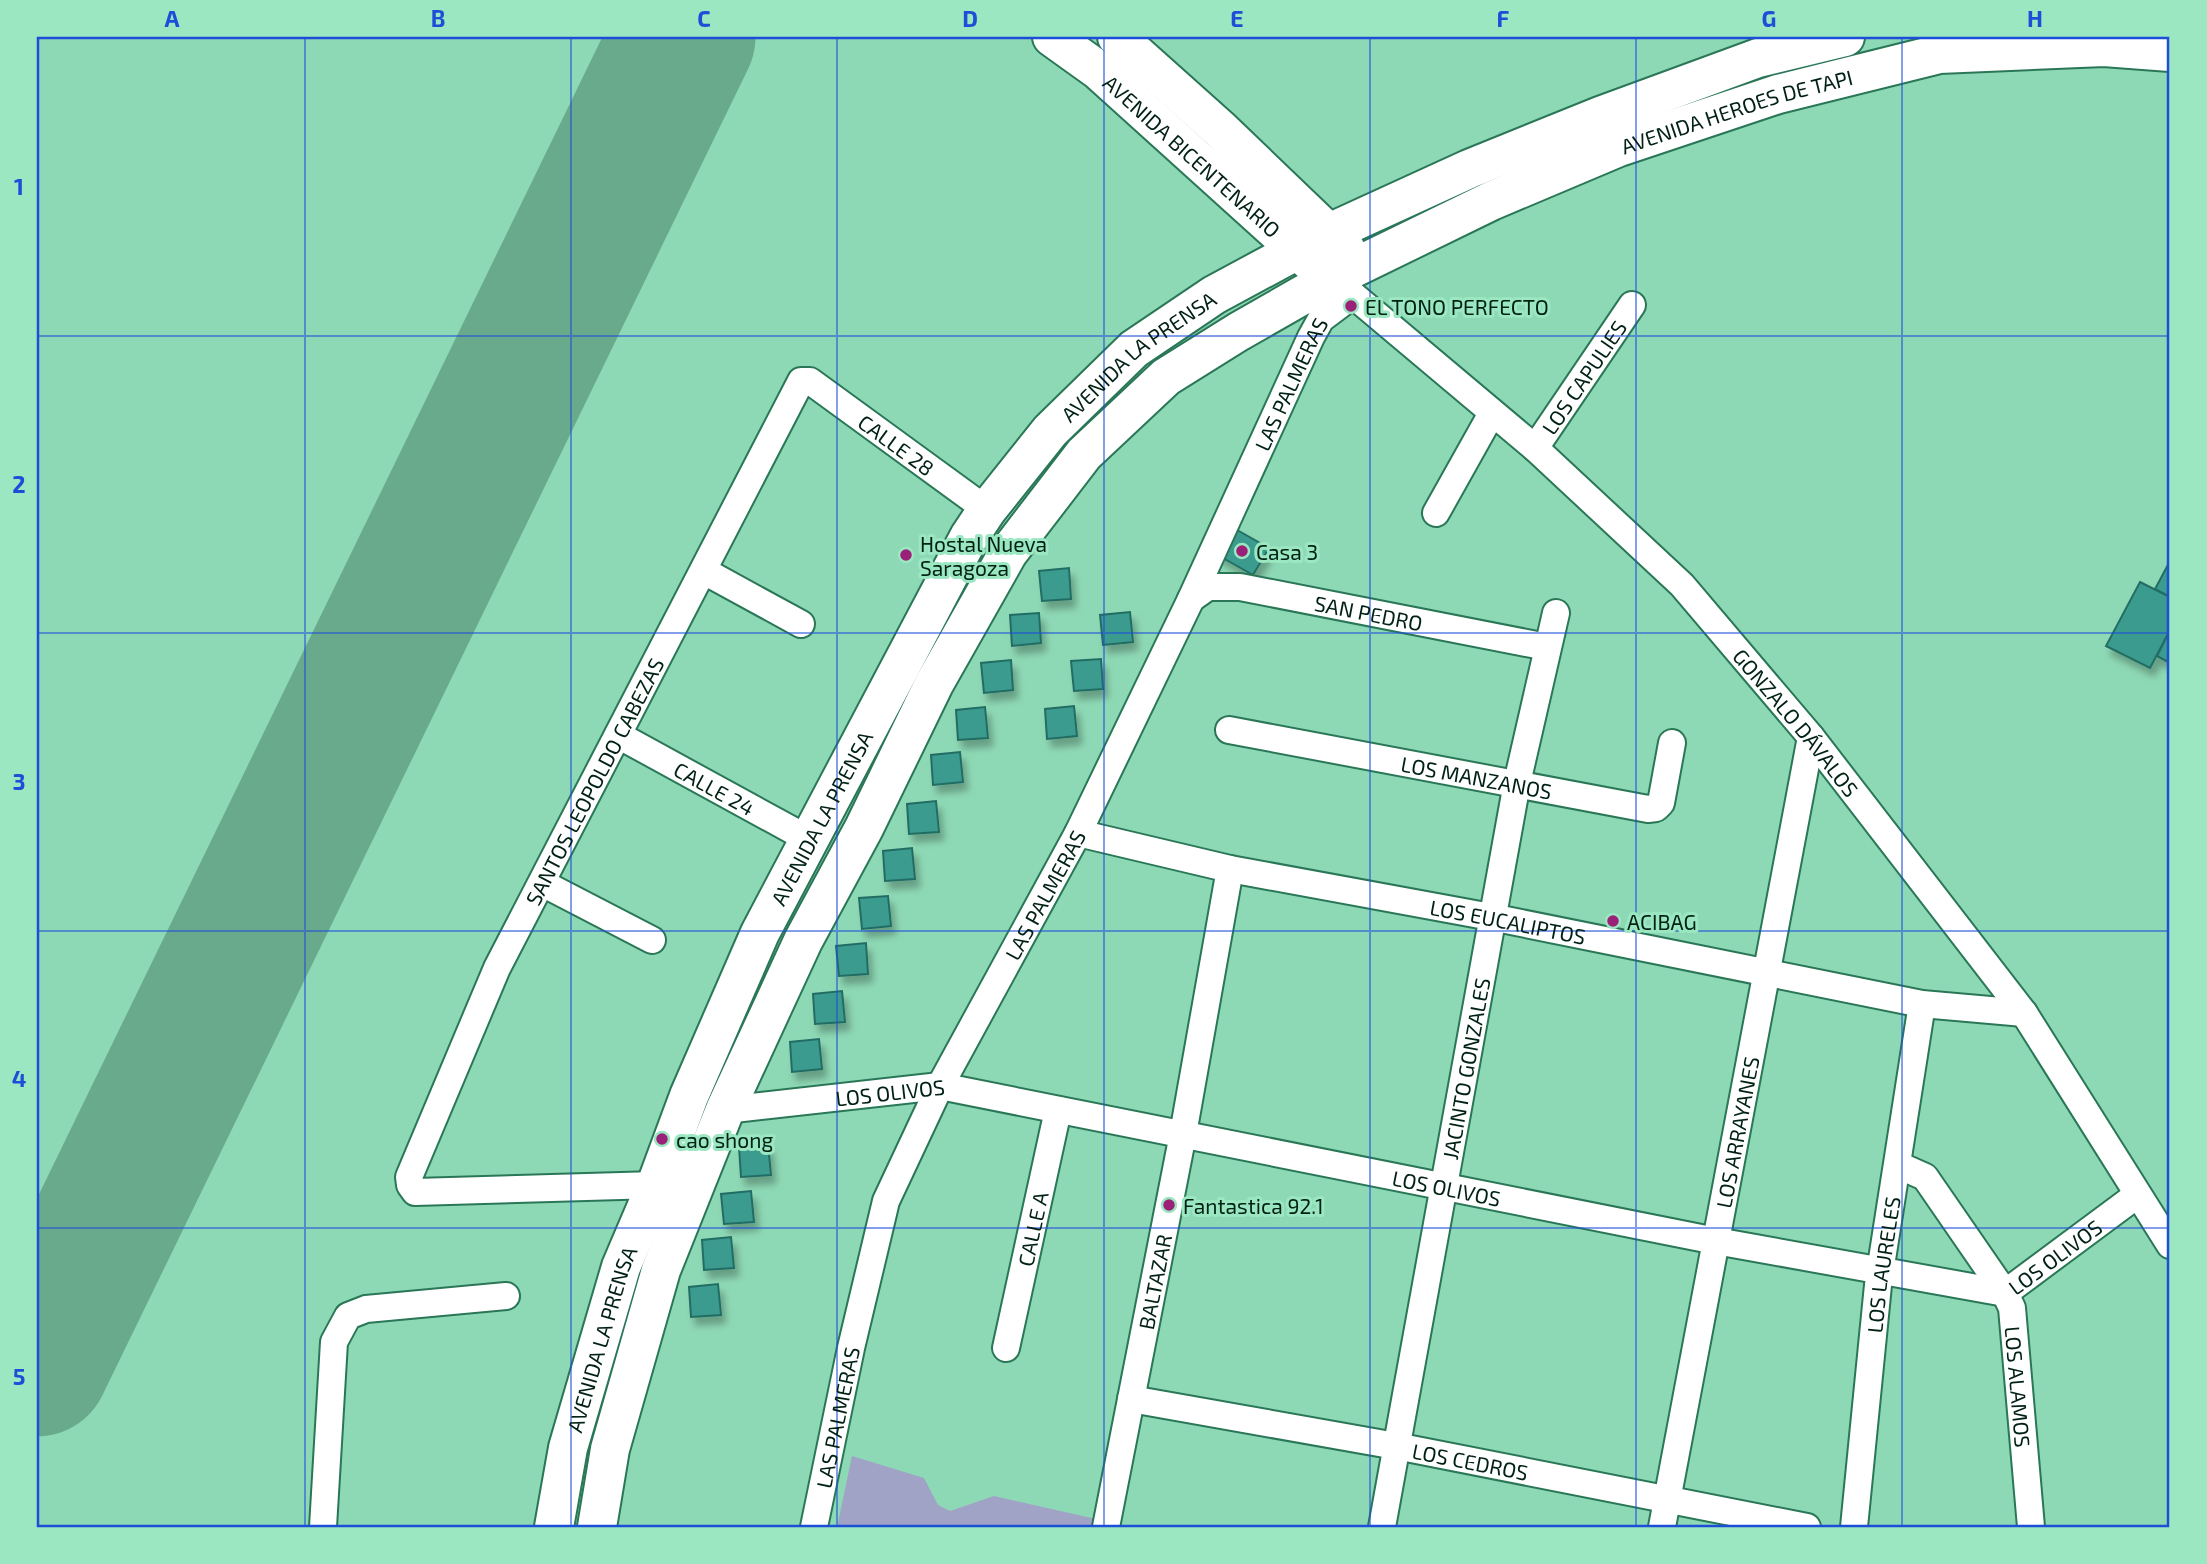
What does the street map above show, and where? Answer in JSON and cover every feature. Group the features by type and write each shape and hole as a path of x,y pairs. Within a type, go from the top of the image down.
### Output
{"main road":[{"name":"AVENIDA BICENTENARIO","path":"1052,37 1098,70 1313,241"},
{"name":"AVENIDA BICENTENARIO","path":"1117,37 1221,130 1347,280"},
{"name":"AVENIDA HEROES DE TAPI","path":"1313,241 1469,169 1601,116 1758,58 1844,37"},
{"name":"AVENIDA HEROES DE TAPI","path":"1347,280 1491,201 1619,147 1778,94 1939,54 2104,47 2170,52"},
{"name":"AVENIDA LA PRENSA","path":"554,1527 568,1448 621,1267 656,1185 689,1096 760,933 969,537 987,510 1050,432 1134,349 1214,295 1313,241"},
{"name":"AVENIDA LA PRENSA","path":"597,1527 610,1449 661,1270 725,1110 803,941 864,828 934,684 1008,553 1084,454 1166,377 1238,332 1347,280"}],"street":[{"name":"GONZALO DÁVALOS","path":"1347,280 1492,413 1535,448 1682,585 1811,737 2024,1013 2170,1245"},
{"name":"LAS PALMERAS","path":"814,1527 851,1348 886,1201 940,1086 1078,833 1191,599 1311,337 1347,280"},
{"name":"LOS CAPULIES","path":"1535,448 1632,305"},
{"name":"CALLE 28","path":"805,380 987,510"},
{"name":"SANTOS LEOPOLDO CABEZAS","path":"656,1185 415,1192 409,1177 497,968 801,381 805,380"},
{"path":"1436,513 1492,413"},
{"path":"704,571 801,624"},
{"name":"SAN PEDRO","path":"1191,599 1208,587 1240,587 1547,647"},
{"name":"JACINTO GONZALES","path":"1382,1527 1491,918 1517,783 1556,613"},
{"name":"LOS MANZANOS","path":"1229,730 1648,808 1656,808 1661,803 1672,743"},
{"name":"CALLE 24","path":"618,735 810,840"},
{"name":"LOS ARRAYANES","path":"1662,1527 1811,737"},
{"name":"LOS EUCALIPTOS","path":"1078,833 1230,869 1922,1004 2024,1013"},
{"name":"BALTAZAR","path":"1106,1527 1183,1134 1230,869"},
{"path":"542,883 652,940"},
{"name":"LOS LAURELES","path":"1854,1527 1878,1285 1922,1004"},
{"name":"LOS OLIVOS","path":"725,1110 940,1086 1443,1188 2005,1293 2137,1195"},
{"name":"CALLE A","path":"1006,1348 1058,1110"},
{"name":"LOS ALAMOS","path":"1898,1165 1925,1177 2005,1293 2012,1308 2031,1527"},
{"path":"323,1527 334,1342 348,1316 366,1309 506,1296"},
{"name":"LOS CEDROS","path":"1131,1399 1396,1446 1807,1527"}],"shaded area":[{"path":"852,1456 924,1478 938,1505 950,1511 994,1496 1096,1519 1094,1527 837,1527"}],"building":[{"name":"Casa 3","path":"1230,526 1269,548 1253,575 1214,553"},
{"path":"2170,561 2170,597 2155,589"},
{"path":"1069,568 1071,599 1042,601 1039,571"},
{"path":"2140,582 2170,597 2170,630 2150,668 2106,646"},
{"path":"1130,612 1133,642 1103,645 1100,615"},
{"path":"1039,613 1041,643 1012,646 1010,615"},
{"path":"2170,630 2170,663 2157,656"},
{"path":"1101,659 1103,689 1074,691 1071,661"},
{"path":"1011,660 1013,690 984,693 981,663"},
{"path":"1074,706 1077,736 1047,739 1045,709"},
{"path":"985,707 988,738 958,740 956,710"},
{"path":"960,752 963,782 933,785 931,755"},
{"path":"936,801 939,832 909,834 907,804"},
{"path":"912,848 915,879 885,881 883,851"},
{"path":"888,896 891,926 862,929 859,898"},
{"path":"866,943 868,974 839,976 836,946"},
{"path":"842,991 845,1022 815,1024 813,994"},
{"path":"819,1039 822,1069 792,1072 790,1042"},
{"path":"768,1144 771,1175 741,1177 739,1147"},
{"path":"751,1191 754,1222 724,1224 721,1194"},
{"path":"731,1237 734,1268 704,1270 702,1240"},
{"path":"718,1284 721,1315 691,1317 689,1287"}],"runway":[{"path":"37,1364 683,37"}],"place":[{"name":"EL TONO PERFECTO","path":"1351,306"},
{"name":"Casa 3","path":"1242,551"},
{"name":"Hostal Nueva Saragoza","path":"906,555"},
{"name":"ACIBAG","path":"1613,921"},
{"name":"cao shong","path":"662,1139"},
{"name":"Fantastica 92.1","path":"1169,1205"}]}
